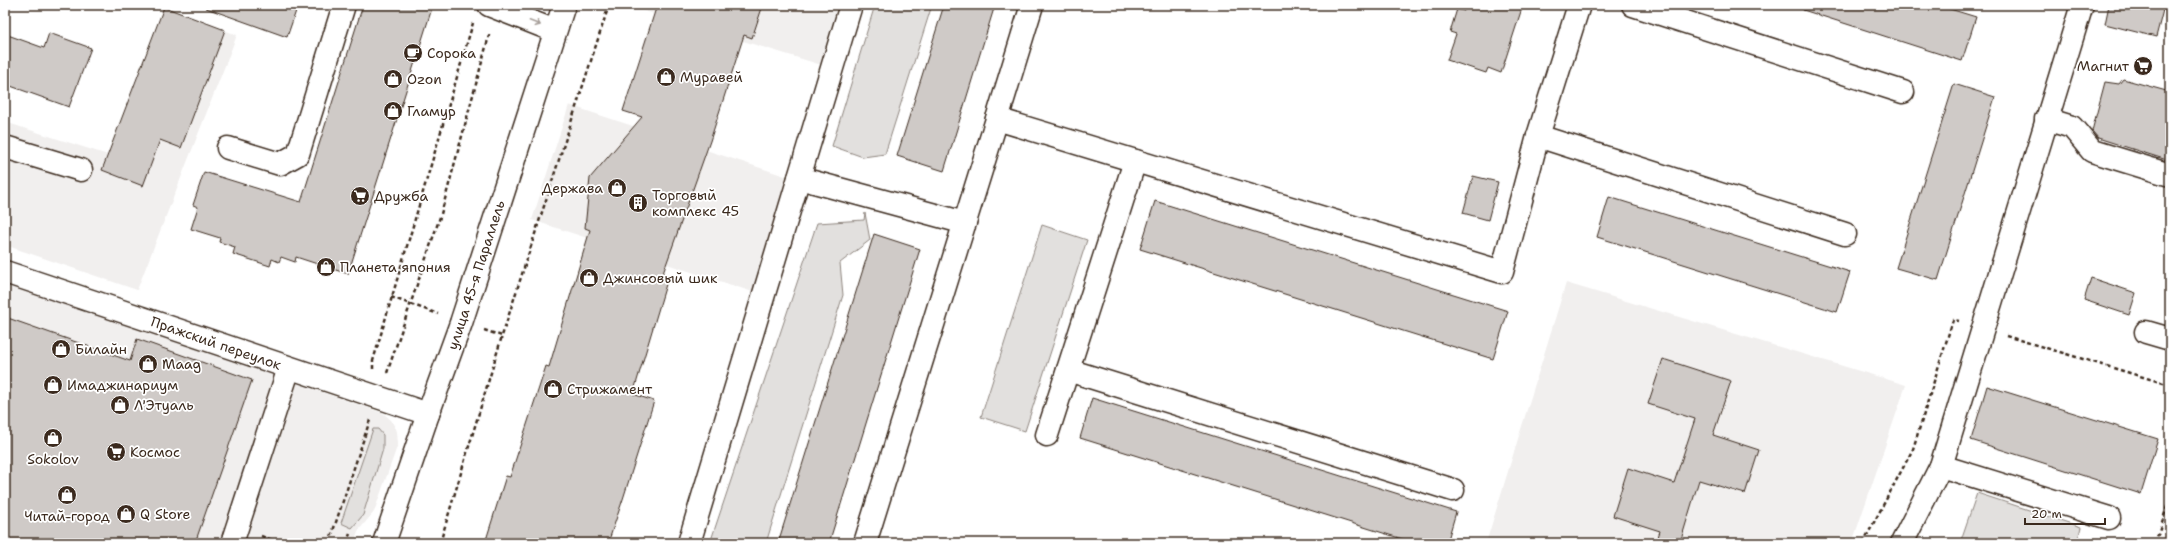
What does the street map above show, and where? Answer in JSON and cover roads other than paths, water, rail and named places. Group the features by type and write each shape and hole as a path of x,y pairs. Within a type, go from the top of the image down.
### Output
{"street":[{"path":"228,148 280,164 298,154 344,5"},
{"name":"улица 45-я Параллель","path":"384,543 461,322 564,5"},
{"path":"690,543 851,5"},
{"path":"865,543 1032,5"},
{"path":"997,119 1502,272 1538,136 1579,5"},
{"path":"1633,5 1903,92"},
{"path":"1902,543 1941,466 2082,5"},
{"path":"484,10 555,31"},
{"path":"2046,119 2072,128 2092,151 2170,175"},
{"path":"1538,136 1845,234"},
{"path":"5,147 81,170"},
{"path":"1047,435 1135,161"},
{"path":"799,178 965,223"},
{"name":"Пражский переулок","path":"5,272 428,414"},
{"path":"2146,332 2170,339"},
{"path":"232,543 289,368"},
{"path":"1068,370 1454,490"},
{"path":"1941,466 2109,518"}],"place":[{"name":"Сорока","path":"413,53"},
{"name":"Магнит","path":"2143,66"},
{"name":"Муравей","path":"666,77"},
{"name":"Ozon","path":"393,79"},
{"name":"Гламур","path":"393,111"},
{"name":"Держава","path":"617,188"},
{"name":"Дружба","path":"360,196"},
{"name":"Торговый комплекс 45","path":"638,203"},
{"name":"Планета япония","path":"326,267"},
{"name":"Джинсовый шик","path":"589,278"},
{"name":"Билайн","path":"61,349"},
{"name":"Maag","path":"148,364"},
{"name":"Имаджинариум","path":"53,385"},
{"name":"Стрижамент","path":"553,389"},
{"name":"Л'Этуаль","path":"120,405"},
{"name":"Sokolov","path":"53,438"},
{"name":"Космос","path":"116,452"},
{"name":"Читай-город","path":"67,495"},
{"name":"Q Store","path":"126,514"}]}
